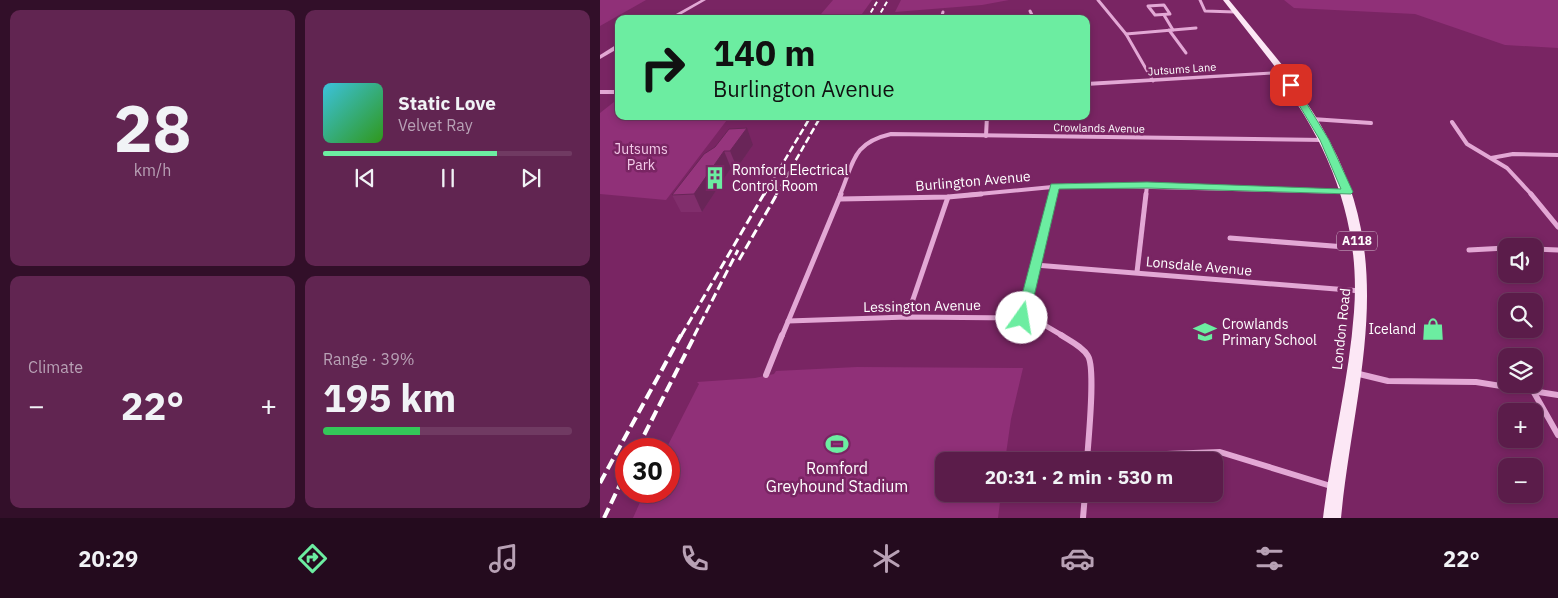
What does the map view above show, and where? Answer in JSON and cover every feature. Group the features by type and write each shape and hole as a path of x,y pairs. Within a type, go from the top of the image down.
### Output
{"main road":[{"name":"London Road","path":"1226,0 1280,68 1279,73 1291,85 1325,140 1348,192 1358,248 1362,291 1361,311 1332,518"}],"street":[{"path":"676,15 704,0"},
{"path":"1098,0 1126,34 1153,81"},
{"path":"1200,0 1206,11 1236,12"},
{"path":"1164,5 1170,14 1164,15 1155,15 1148,6 1164,5"},
{"path":"1030,11 1032,15"},
{"path":"1164,15 1171,30 1186,52"},
{"path":"1126,34 1196,28"},
{"path":"600,57 615,48"},
{"name":"Jutsums Lane","path":"1090,84 1279,73"},
{"path":"600,92 615,92"},
{"path":"1312,119 1371,123"},
{"path":"986,136 987,120"},
{"path":"1452,122 1467,144 1507,168 1558,227"},
{"name":"Crowlands Avenue","path":"840,199 860,147 873,138 891,134 1325,140"},
{"path":"1491,158 1514,154 1558,155"},
{"path":"1137,272 1147,185"},
{"name":"Burlington Avenue","path":"840,199 948,197 1055,186 1147,185 1348,192"},
{"path":"1022,318 1055,186"},
{"path":"907,317 948,197"},
{"path":"766,375 840,199"},
{"path":"1230,238 1358,248"},
{"path":"1469,250 1498,248"},
{"path":"1543,249 1558,250"},
{"name":"Lonsdale Avenue","path":"1035,265 1362,291"},
{"name":"Lessington Avenue","path":"788,321 907,317 1022,318 1052,330 1077,345 1089,358 1091,375 1087,452"},
{"path":"1352,373 1388,380 1476,382 1498,385"},
{"path":"1543,392 1558,395"},
{"path":"1534,393 1558,435"},
{"path":"1223,453 1335,487"},
{"path":"1083,518 1084,502"}],"green space":[{"path":"600,0 646,0 619,15 615,15 615,18 600,26"},
{"path":"833,0 872,0 862,14 821,14"},
{"path":"901,0 1009,0 982,5 895,12"},
{"path":"1284,0 1558,0 1558,48 1505,45 1415,14 1294,8"},
{"name":"Jutsums Park","path":"615,101 615,120 727,120 666,200 600,194 600,113"},
{"name":"Romford Greyhound Stadium","path":"857,367 1023,368 1011,419 1006,452 935,452 935,502 1000,502 998,518 633,518 640,503 680,503 680,438 672,438 699,384 697,382 755,378 774,374 776,371"}],"building":[{"path":"747,128 730,151 724,151 694,194 672,195 704,154 715,147 729,129"}],"railway":[{"path":"869,15 878,0"},
{"path":"879,15 888,0"},
{"path":"764,195 809,120"},
{"path":"776,195 819,120"},
{"path":"681,336 764,194"},
{"path":"739,260 777,194"},
{"path":"694,336 738,250"},
{"path":"600,483 681,335"},
{"path":"643,438 695,335"},
{"path":"604,518 615,495"}],"place":[{"name":"Romford Electrical Control Room","path":"715,178"},
{"name":"Iceland","path":"1433,329"},
{"name":"Crowlands Primary School","path":"1205,332"},
{"name":"Romford Greyhound Stadium","path":"837,444"}],"route":[{"path":"1022,318 1055,186 1147,185 1348,192 1325,140 1291,85"}]}
